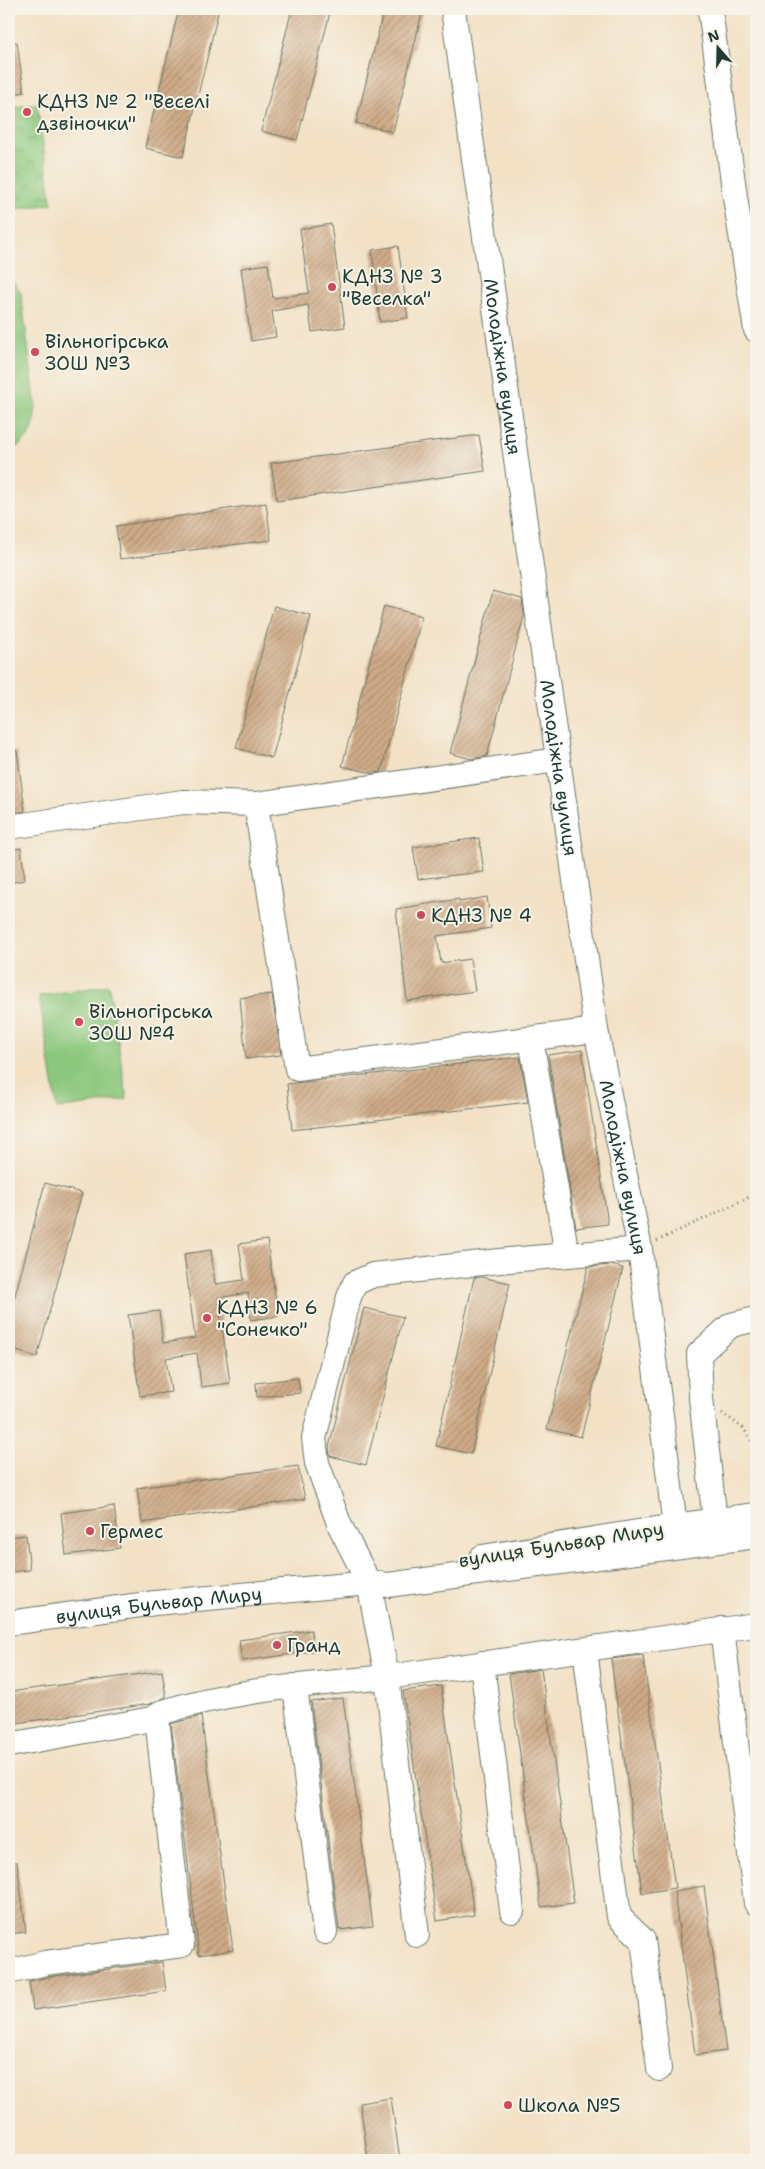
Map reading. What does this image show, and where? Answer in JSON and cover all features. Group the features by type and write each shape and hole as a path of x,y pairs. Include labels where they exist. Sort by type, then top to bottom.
{"street":[{"name":"Молодіжна вулиця","path":"453,9 596,1030 640,1248 675,1526"},
{"path":"710,9 735,198 756,330"},
{"path":"9,827 184,802 256,804 557,760"},
{"path":"256,804 297,1069 596,1030"},
{"path":"531,1039 567,1255"},
{"path":"417,1934 387,1677 369,1582 340,1526 317,1463 314,1438 349,1296 356,1283 373,1275 640,1248"},
{"path":"715,1521 700,1398 699,1354 731,1324 756,1319"},
{"name":"вулиця Бульвар Миру","path":"369,1582 387,1572 756,1515"},
{"name":"вулиця Бульвар Миру","path":"9,1623 155,1603 369,1582 388,1586 756,1536"},
{"path":"9,1972 45,1963 182,1945 157,1718 160,1712 247,1692 387,1677 722,1629 756,1626"},
{"path":"722,1629 756,1903"},
{"path":"585,1650 619,1917 643,1940 659,2069"},
{"path":"482,1663 512,1911"},
{"path":"295,1686 325,1932"},
{"path":"9,1745 157,1718"}],"path":[{"path":"640,1248 756,1194"},
{"path":"700,1398 743,1428 756,1447"}],"green space":[{"path":"37,104 52,204 9,210 9,108"},
{"path":"9,275 21,293 36,407 33,428 28,437 9,452"},
{"path":"109,985 127,1099 57,1109 39,996"}],"building":[{"path":"179,9 219,9 183,157 145,148"},
{"path":"292,9 331,9 297,140 261,131"},
{"path":"384,9 423,9 393,132 356,123"},
{"path":"17,42 24,92 9,95 9,43"},
{"path":"331,224 345,327 312,332 308,305 272,311 276,337 251,341 241,268 268,264 273,298 309,293 300,229"},
{"path":"398,246 408,318 380,322 372,250"},
{"path":"479,435 485,471 277,501 271,463"},
{"path":"266,503 271,540 120,559 116,526"},
{"path":"493,591 522,599 524,616 487,756 471,759 450,753"},
{"path":"274,606 311,616 272,758 236,748"},
{"path":"384,606 422,616 381,772 372,773 342,766"},
{"path":"17,751 25,811 9,813 9,752"},
{"path":"479,838 484,872 418,879 413,847"},
{"path":"21,848 25,880 9,883 9,850"},
{"path":"487,897 491,928 437,936 441,963 470,959 475,991 407,1001 396,909 459,899 459,902"},
{"path":"272,994 281,1055 246,1059 240,998"},
{"path":"582,1050 608,1224 576,1228 548,1055"},
{"path":"520,1057 528,1102 292,1130 287,1084"},
{"path":"45,1183 82,1193 37,1357 9,1349 9,1318"},
{"path":"267,1240 278,1316 251,1320 248,1293 218,1298 230,1383 201,1387 197,1353 166,1358 171,1392 140,1396 128,1315 159,1311 163,1343 195,1338 184,1254 211,1250 215,1284 244,1280 239,1244"},
{"path":"611,1265 623,1268 581,1437 547,1429 588,1267"},
{"path":"481,1277 510,1283 471,1454 436,1446 474,1278"},
{"path":"364,1308 403,1317 366,1465 330,1456 329,1447"},
{"path":"298,1378 300,1393 257,1397 256,1383"},
{"path":"298,1466 305,1499 142,1523 137,1488"},
{"name":"Гермес","path":"114,1506 120,1548 66,1555 61,1513"},
{"path":"26,1535 30,1570 9,1572 9,1537"},
{"name":"Гранд","path":"311,1630 314,1651 242,1661 239,1640"},
{"path":"643,1655 675,1888 642,1893 611,1659"},
{"path":"541,1669 574,1903 541,1907 509,1674"},
{"path":"162,1671 166,1697 150,1704 9,1724 9,1692"},
{"path":"441,1686 474,1915 437,1921 403,1691"},
{"path":"343,1698 373,1926 339,1930 311,1702"},
{"path":"201,1716 233,1950 199,1955 171,1724"},
{"path":"9,1862 17,1862 26,1932 9,1934"},
{"path":"704,1886 726,2051 695,2055 674,1891"},
{"path":"162,1962 166,1991 33,2010 29,1981"},
{"path":"391,2098 400,2160 368,2160 360,2103"}],"place":[{"name":"КДНЗ № 2 \"Веселі дзвіночки\"","path":"27,112"},
{"name":"КДНЗ № 3 \"Веселка\"","path":"332,287"},
{"name":"Вільногірська ЗОШ №3","path":"35,352"},
{"name":"КДНЗ № 4","path":"421,915"},
{"name":"Вільногірська ЗОШ №4","path":"79,1022"},
{"name":"КДНЗ № 6 \"Сонечко\"","path":"207,1318"},
{"name":"Гермес","path":"90,1531"},
{"name":"Гранд","path":"277,1645"},
{"name":"Школа №5","path":"508,2105"}]}
